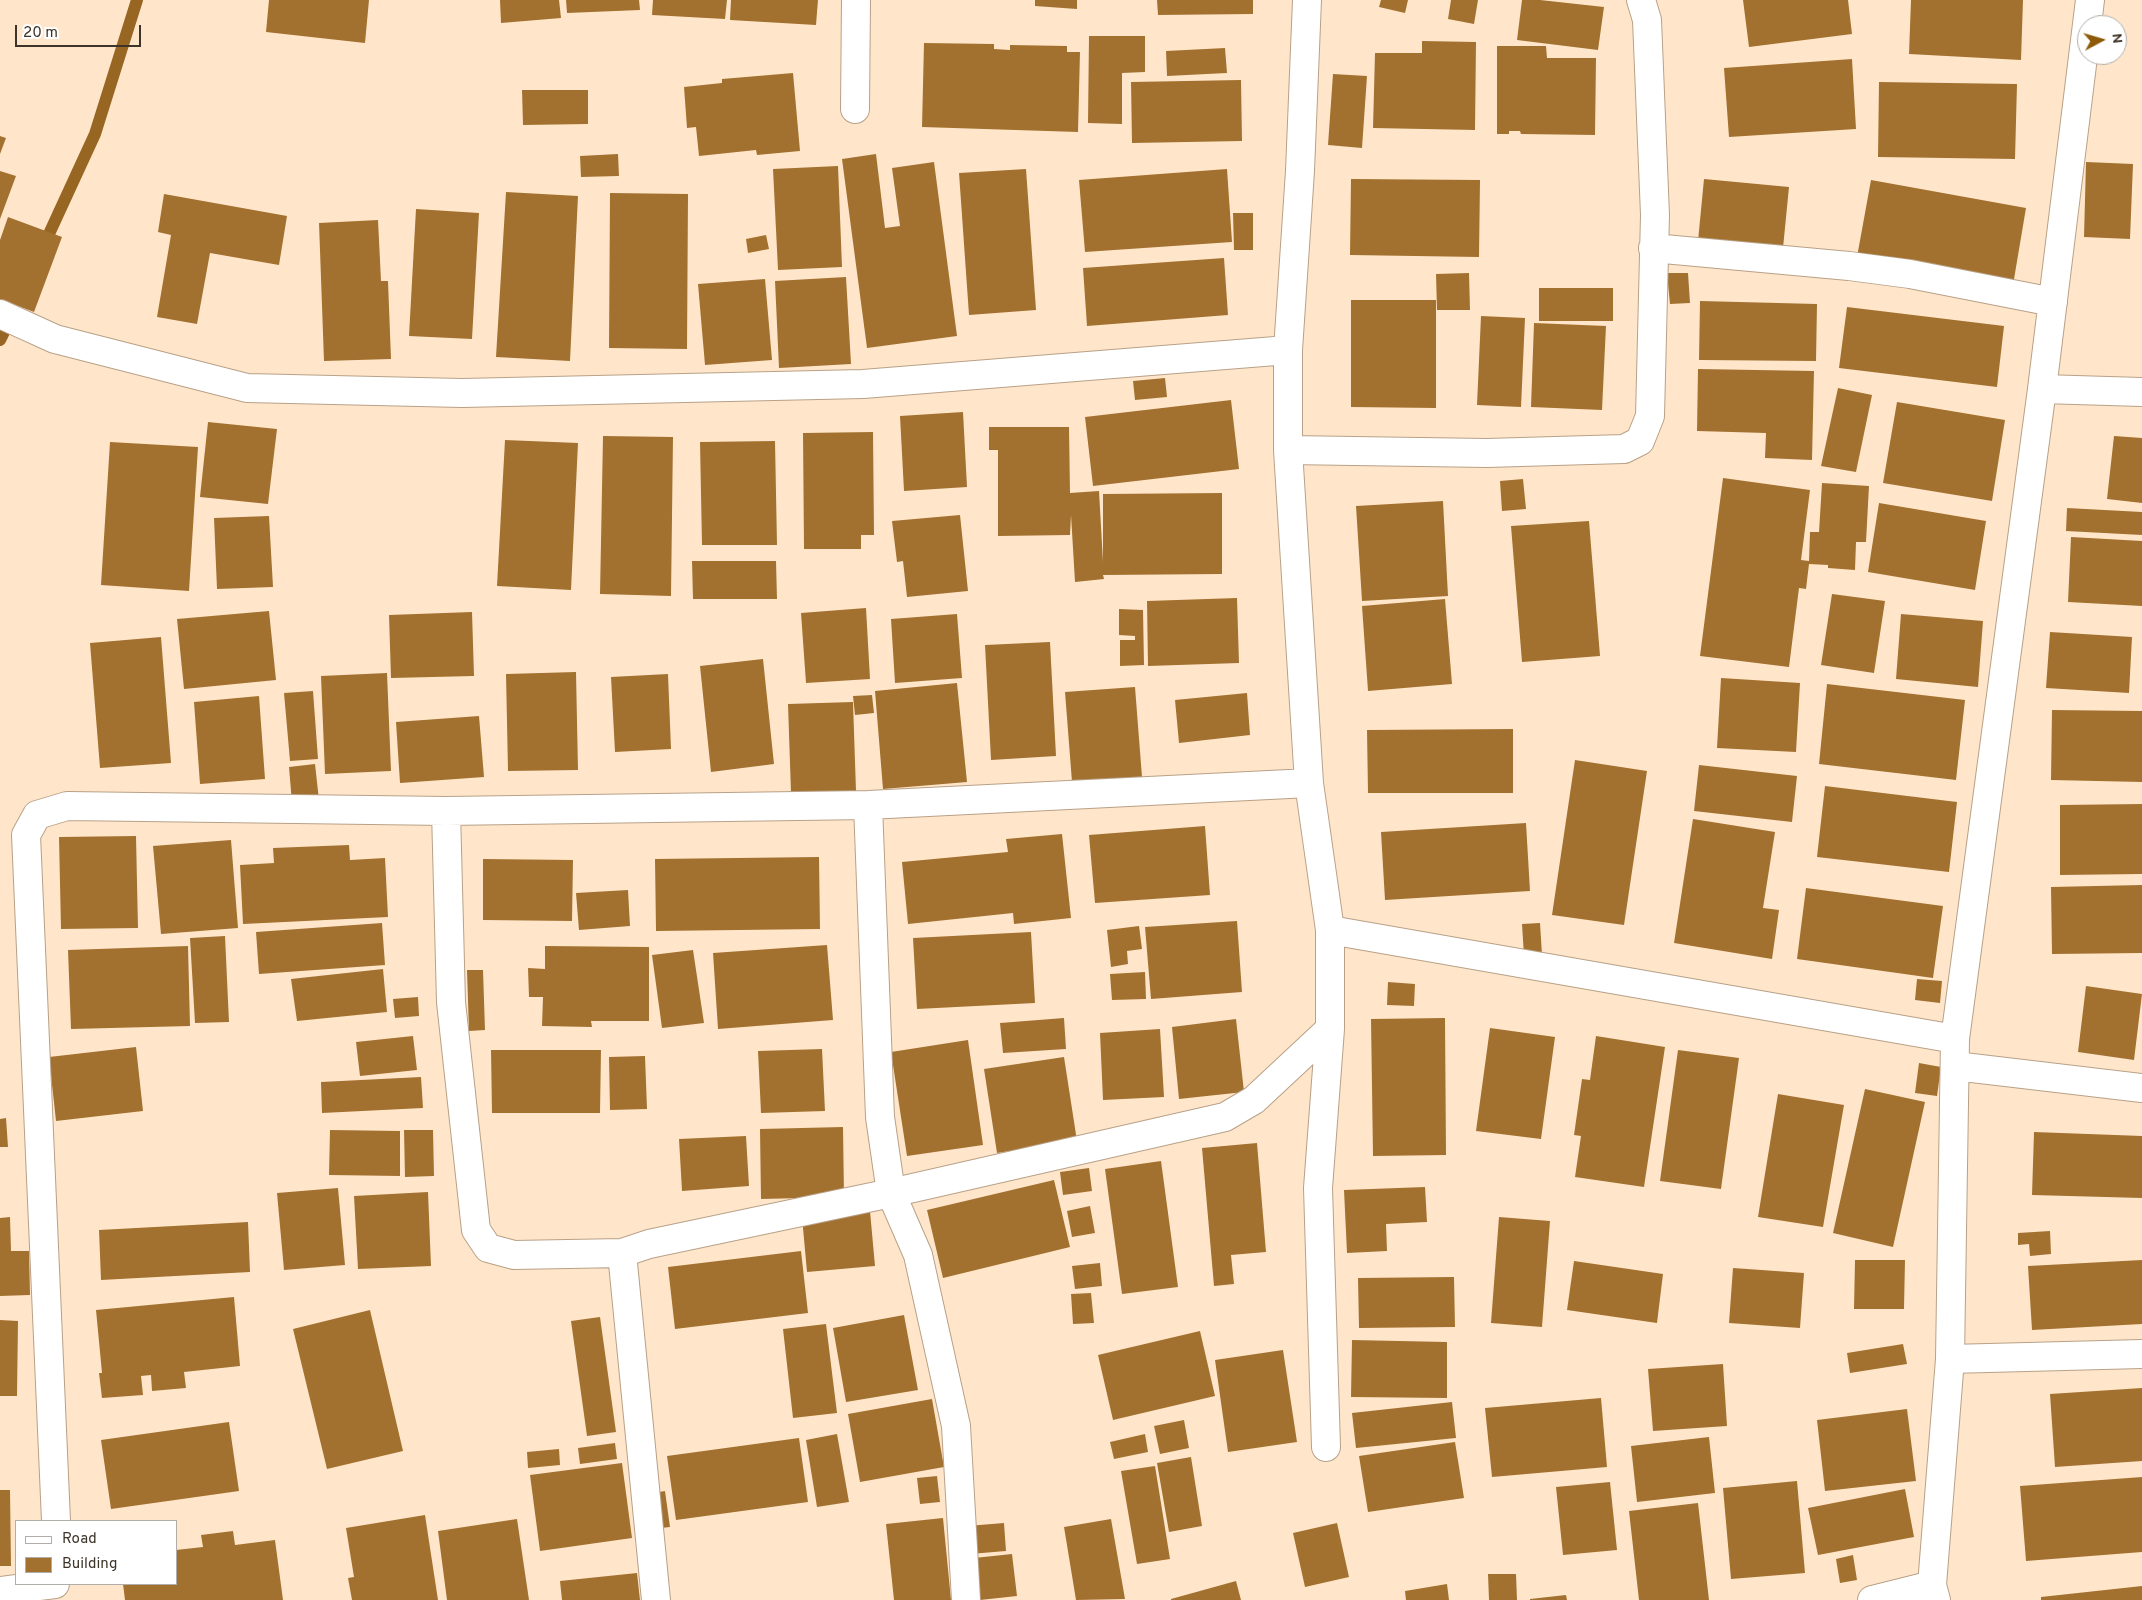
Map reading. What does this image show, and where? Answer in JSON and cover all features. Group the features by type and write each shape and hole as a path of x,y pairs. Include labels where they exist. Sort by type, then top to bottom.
{"street":[{"path":"855,109 856,0"},
{"path":"1307,0 1300,171 1288,350 1288,450 1309,783 1330,930 1330,1029 1318,1188 1326,1447"},
{"path":"1288,450 1488,453 1624,449 1640,441 1650,416 1655,215 1647,20 1641,0"},
{"path":"1872,1600 1934,1592 1950,1359 1955,1053 2042,389 2090,0"},
{"path":"1653,248 1850,266 1910,274 2053,302"},
{"path":"0,314 55,339 247,388 462,393 863,384 1288,350"},
{"path":"2042,389 2142,392"},
{"path":"56,1520 26,835 37,815 67,806 446,811 868,805 1309,783"},
{"path":"868,805 880,1117 891,1193 918,1255 956,1426 966,1600"},
{"path":"446,811 451,1002 476,1230 488,1248 514,1255 622,1253 649,1244 891,1193 1225,1117 1254,1100 1330,1029"},
{"path":"1330,930 2142,1088"},
{"path":"622,1253 656,1600"},
{"path":"1950,1359 2142,1354"},
{"path":"0,1591 49,1585"},
{"path":"57,1585 60,1600"}],"building":[{"path":"269,0 369,0 365,43 266,32"},
{"path":"500,0 559,0 561,18 501,23"},
{"path":"566,0 639,0 640,10 567,13"},
{"path":"653,0 727,0 725,19 652,15"},
{"path":"731,0 818,0 816,25 730,20"},
{"path":"1035,0 1077,0 1077,9 1035,6"},
{"path":"1157,0 1253,0 1253,14 1158,15"},
{"path":"1381,0 1408,0 1405,13 1379,7"},
{"path":"1451,0 1478,0 1474,24 1448,19"},
{"path":"1522,0 1540,0 1604,7 1598,50 1517,40"},
{"path":"1743,0 1848,0 1852,34 1749,47"},
{"path":"1911,0 2023,0 2021,60 1909,54"},
{"path":"1089,36 1145,36 1145,72 1122,73 1122,124 1088,123"},
{"path":"1422,41 1476,42 1475,130 1373,128 1375,53 1422,53"},
{"path":"924,43 994,44 994,49 1010,50 1010,45 1067,46 1067,52 1080,52 1078,132 922,127"},
{"path":"1497,46 1546,46 1547,58 1596,58 1595,135 1521,134 1520,131 1509,131 1509,134 1497,134"},
{"path":"1225,48 1227,73 1167,76 1166,51"},
{"path":"1852,59 1856,129 1729,137 1724,68"},
{"path":"793,73 800,151 757,155 756,150 699,156 696,127 687,128 684,87 722,83 722,79"},
{"path":"1333,74 1367,76 1362,148 1328,145"},
{"path":"1241,80 1242,141 1132,143 1131,82"},
{"path":"1879,82 2017,84 2015,159 1878,157"},
{"path":"522,90 588,90 588,124 523,125"},
{"path":"0,136 6,138 0,154"},
{"path":"618,154 619,176 581,177 580,156"},
{"path":"876,154 885,228 900,226 892,168 934,162 957,336 867,348 842,159"},
{"path":"2086,162 2133,164 2130,239 2084,237"},
{"path":"838,166 842,267 778,270 773,169"},
{"path":"1026,169 1036,310 969,315 959,173"},
{"path":"1227,169 1232,242 1085,252 1079,180"},
{"path":"0,171 16,176 0,219"},
{"path":"1351,179 1480,180 1479,257 1350,255"},
{"path":"1704,179 1789,187 1783,248 1698,241"},
{"path":"1871,180 2026,208 2013,285 1857,257"},
{"path":"506,192 578,196 570,361 496,357"},
{"path":"610,193 688,194 687,349 609,348"},
{"path":"164,194 287,216 279,265 210,253 197,324 157,317 171,235 158,232"},
{"path":"416,209 479,213 472,339 409,336"},
{"path":"1233,213 1253,213 1253,250 1234,250"},
{"path":"8,217 62,237 34,312 0,299 0,240"},
{"path":"378,220 381,281 388,281 391,359 324,361 319,223"},
{"path":"766,235 769,249 748,253 746,239"},
{"path":"1224,258 1228,315 1087,326 1083,268"},
{"path":"1469,273 1470,310 1437,310 1436,274"},
{"path":"1667,273 1688,273 1690,303 1670,304"},
{"path":"846,277 851,364 779,368 775,281"},
{"path":"765,279 772,360 705,365 698,284"},
{"path":"1539,288 1613,288 1613,321 1539,321"},
{"path":"1351,300 1436,300 1436,408 1351,407"},
{"path":"1700,301 1817,304 1816,361 1699,360"},
{"path":"1847,307 2004,326 1997,387 1839,368"},
{"path":"1481,316 1525,318 1521,407 1477,405"},
{"path":"1534,323 1606,326 1602,410 1531,407"},
{"path":"1698,369 1814,371 1812,460 1765,458 1766,433 1697,431"},
{"path":"1165,378 1167,397 1135,400 1133,381"},
{"path":"1838,388 1872,395 1856,472 1821,466"},
{"path":"1231,400 1239,469 1093,486 1085,417"},
{"path":"1897,402 2005,420 1992,501 1883,483"},
{"path":"963,412 967,487 904,491 900,416"},
{"path":"208,422 277,429 268,504 200,497"},
{"path":"989,427 1069,427 1070,493 1099,491 1103,562 1103,494 1222,493 1222,574 1103,575 1104,579 1075,582 1071,515 1070,535 998,536 998,450 989,450"},
{"path":"873,432 874,535 861,535 861,549 804,549 803,433"},
{"path":"603,436 673,437 671,596 600,594"},
{"path":"2114,436 2142,438 2142,503 2107,499"},
{"path":"505,440 578,443 571,590 497,586"},
{"path":"775,441 777,545 702,545 700,442"},
{"path":"110,442 198,447 189,591 101,585"},
{"path":"1723,478 1810,490 1801,560 1809,561 1810,532 1819,532 1822,483 1869,486 1866,542 1856,542 1855,570 1828,568 1828,565 1809,564 1806,589 1799,588 1789,667 1700,656"},
{"path":"1523,479 1526,509 1502,511 1500,481"},
{"path":"1443,501 1448,596 1362,601 1356,506"},
{"path":"1879,503 1986,521 1975,590 1868,572"},
{"path":"2067,508 2142,512 2142,535 2066,531"},
{"path":"960,515 968,591 907,597 903,561 897,562 892,521"},
{"path":"269,516 273,587 217,589 214,518"},
{"path":"1589,521 1600,656 1522,662 1511,526"},
{"path":"2071,537 2142,541 2142,606 2068,602"},
{"path":"692,561 776,561 777,599 693,599"},
{"path":"1832,594 1885,601 1874,673 1821,665"},
{"path":"1237,598 1239,663 1148,666 1147,601"},
{"path":"1445,599 1452,684 1368,691 1362,606"},
{"path":"866,608 870,679 806,683 801,613"},
{"path":"1119,609 1143,610 1144,665 1120,666 1120,640 1135,640 1135,636 1119,635"},
{"path":"269,611 276,680 184,689 177,619"},
{"path":"472,612 474,676 391,678 389,615"},
{"path":"957,614 962,678 895,683 891,619"},
{"path":"1901,614 1983,621 1978,687 1896,679"},
{"path":"2050,632 2132,637 2129,693 2046,688"},
{"path":"161,637 171,763 100,768 90,643"},
{"path":"1050,642 1056,756 991,760 985,645"},
{"path":"763,659 774,764 711,772 700,666"},
{"path":"576,672 578,770 508,771 506,674"},
{"path":"387,673 391,771 325,774 321,676"},
{"path":"668,674 671,749 615,752 611,677"},
{"path":"1721,678 1800,683 1796,752 1717,748"},
{"path":"957,683 967,782 883,789 875,691"},
{"path":"1827,684 1965,700 1956,780 1819,764"},
{"path":"1135,687 1142,777 1072,782 1065,692"},
{"path":"313,691 318,759 290,761 284,693"},
{"path":"1247,693 1250,735 1179,743 1175,700"},
{"path":"872,695 874,713 855,715 853,696"},
{"path":"259,696 265,779 200,784 194,702"},
{"path":"853,702 856,791 791,793 788,704"},
{"path":"2052,710 2142,711 2142,782 2051,780"},
{"path":"479,716 484,777 400,783 396,722"},
{"path":"1513,729 1513,793 1368,793 1367,730"},
{"path":"1575,760 1647,771 1624,925 1552,915"},
{"path":"315,764 319,800 292,803 289,767"},
{"path":"1699,765 1797,776 1792,822 1694,811"},
{"path":"1825,786 1957,802 1949,872 1817,857"},
{"path":"2142,804 2142,874 2060,875 2060,805"},
{"path":"1693,819 1775,832 1763,908 1779,910 1772,959 1674,943"},
{"path":"1526,823 1530,891 1385,900 1381,832"},
{"path":"1205,826 1210,895 1095,903 1089,835"},
{"path":"1062,834 1071,918 1014,924 1013,913 908,924 902,862 1008,852 1006,839"},
{"path":"136,836 138,928 61,929 59,837"},
{"path":"231,840 238,928 161,934 153,846"},
{"path":"349,845 350,860 385,858 388,917 243,924 240,865 274,863 273,848"},
{"path":"819,857 820,929 656,931 655,859"},
{"path":"483,859 573,860 572,921 483,920"},
{"path":"2142,885 2142,953 2052,954 2051,887"},
{"path":"1806,888 1943,906 1933,978 1797,959"},
{"path":"628,890 630,926 579,930 576,893"},
{"path":"1237,921 1242,992 1151,999 1145,927"},
{"path":"382,923 385,965 259,974 256,932"},
{"path":"1540,923 1542,955 1524,956 1522,924"},
{"path":"1139,926 1142,949 1127,951 1128,964 1111,967 1107,930"},
{"path":"1031,932 1035,1003 917,1009 913,938"},
{"path":"225,936 229,1022 195,1023 190,938"},
{"path":"827,945 833,1020 718,1029 713,953"},
{"path":"188,946 190,1026 71,1029 68,950"},
{"path":"545,946 649,947 649,1021 591,1021 592,1027 542,1026 543,997 529,997 528,968 545,969"},
{"path":"693,950 704,1023 662,1028 652,955"},
{"path":"383,969 387,1012 297,1021 291,979"},
{"path":"467,970 483,970 485,1030 469,1031"},
{"path":"1145,972 1146,999 1112,1000 1110,974"},
{"path":"1917,979 1942,981 1940,1003 1915,1000"},
{"path":"1388,982 1415,984 1414,1006 1387,1005"},
{"path":"2086,986 2142,994 2134,1060 2078,1052"},
{"path":"418,997 419,1016 395,1018 393,999"},
{"path":"1064,1018 1066,1049 1003,1053 1000,1023"},
{"path":"1445,1018 1446,1155 1373,1156 1371,1019"},
{"path":"1236,1019 1244,1092 1179,1099 1172,1027"},
{"path":"1490,1028 1555,1037 1541,1139 1476,1131"},
{"path":"1160,1029 1164,1097 1103,1100 1100,1033"},
{"path":"413,1036 417,1070 360,1076 356,1042"},
{"path":"1596,1036 1665,1047 1644,1187 1575,1177 1581,1136 1574,1135 1582,1079 1590,1080"},
{"path":"968,1040 983,1145 907,1156 891,1052"},
{"path":"136,1047 143,1111 56,1121 49,1057"},
{"path":"822,1049 825,1111 761,1113 758,1051"},
{"path":"491,1050 601,1050 600,1113 492,1113"},
{"path":"1678,1050 1739,1058 1721,1189 1660,1181"},
{"path":"645,1056 647,1109 610,1110 609,1057"},
{"path":"1064,1057 1077,1141 997,1153 984,1069"},
{"path":"1919,1063 1941,1067 1937,1096 1915,1093"},
{"path":"421,1077 423,1108 322,1113 321,1082"},
{"path":"1865,1089 1925,1102 1893,1247 1833,1233"},
{"path":"1778,1094 1844,1105 1823,1227 1758,1217"},
{"path":"6,1118 8,1147 0,1147 0,1119"},
{"path":"843,1127 844,1197 761,1199 760,1129"},
{"path":"330,1130 400,1131 400,1176 329,1175"},
{"path":"404,1130 433,1130 434,1176 405,1177"},
{"path":"2034,1132 2142,1136 2142,1198 2032,1195"},
{"path":"746,1136 749,1186 682,1191 679,1139"},
{"path":"1257,1143 1266,1252 1231,1255 1234,1284 1214,1286 1202,1148"},
{"path":"1161,1161 1178,1287 1122,1294 1105,1169"},
{"path":"1089,1168 1092,1191 1063,1195 1060,1172"},
{"path":"1054,1180 1070,1247 943,1278 927,1210"},
{"path":"1425,1187 1427,1222 1386,1224 1387,1251 1347,1253 1344,1190"},
{"path":"338,1188 345,1265 284,1270 277,1193"},
{"path":"428,1192 431,1266 358,1269 354,1196"},
{"path":"1090,1206 1095,1233 1072,1237 1067,1211"},
{"path":"870,1211 875,1266 807,1272 802,1217"},
{"path":"10,1217 11,1251 29,1251 30,1295 0,1296 0,1218"},
{"path":"1499,1217 1550,1221 1542,1327 1491,1323"},
{"path":"248,1222 250,1272 101,1280 99,1230"},
{"path":"2050,1231 2051,1254 2030,1256 2029,1244 2018,1245 2018,1233"},
{"path":"801,1251 808,1313 675,1329 668,1267"},
{"path":"1855,1260 1905,1260 1904,1309 1854,1309"},
{"path":"2142,1260 2142,1324 2032,1330 2028,1266"},
{"path":"1574,1261 1663,1274 1657,1323 1567,1310"},
{"path":"1100,1263 1102,1286 1075,1289 1072,1266"},
{"path":"1733,1268 1804,1273 1800,1328 1729,1323"},
{"path":"1454,1277 1455,1327 1359,1328 1358,1278"},
{"path":"1091,1293 1094,1323 1073,1324 1071,1294"},
{"path":"234,1297 240,1366 184,1372 186,1388 152,1391 151,1375 141,1376 143,1395 102,1398 99,1373 102,1373 96,1310"},
{"path":"370,1310 403,1451 327,1469 293,1329"},
{"path":"904,1315 918,1390 846,1402 833,1328"},
{"path":"600,1317 616,1432 587,1436 571,1321"},
{"path":"0,1320 18,1321 17,1396 0,1396"},
{"path":"826,1324 837,1413 793,1418 783,1329"},
{"path":"1200,1331 1215,1396 1113,1420 1098,1355"},
{"path":"1352,1340 1447,1342 1447,1398 1351,1397"},
{"path":"1903,1344 1907,1364 1850,1373 1847,1353"},
{"path":"1283,1350 1297,1442 1228,1452 1215,1360"},
{"path":"1723,1364 1727,1426 1653,1431 1648,1369"},
{"path":"2142,1388 2142,1461 2055,1467 2050,1394"},
{"path":"1601,1398 1607,1467 1492,1477 1485,1408"},
{"path":"932,1399 944,1467 860,1482 848,1414"},
{"path":"1452,1402 1456,1438 1356,1448 1352,1413"},
{"path":"1907,1409 1916,1481 1825,1491 1817,1420"},
{"path":"1184,1420 1189,1448 1160,1454 1154,1426"},
{"path":"229,1422 239,1491 111,1509 101,1440"},
{"path":"837,1434 849,1502 817,1507 806,1440"},
{"path":"1145,1434 1148,1452 1114,1459 1110,1442"},
{"path":"1709,1437 1715,1493 1637,1502 1631,1446"},
{"path":"799,1438 808,1502 676,1520 667,1456"},
{"path":"1455,1442 1464,1498 1368,1512 1359,1456"},
{"path":"615,1443 617,1459 580,1464 578,1448"},
{"path":"559,1449 560,1465 528,1468 527,1452"},
{"path":"1191,1457 1202,1526 1169,1532 1157,1463"},
{"path":"622,1463 632,1538 540,1551 530,1475"},
{"path":"1155,1466 1170,1559 1137,1564 1121,1471"},
{"path":"937,1476 940,1502 920,1504 917,1478"},
{"path":"2142,1477 2142,1552 2026,1561 2020,1486"},
{"path":"1797,1481 1805,1573 1731,1579 1723,1488"},
{"path":"1610,1482 1617,1550 1563,1555 1556,1487"},
{"path":"1905,1489 1914,1537 1818,1555 1808,1508"},
{"path":"0,1490 10,1490 11,1566 0,1566"},
{"path":"665,1491 670,1527 652,1529 647,1494"},
{"path":"1698,1503 1709,1600 1639,1600 1629,1511"},
{"path":"425,1515 438,1600 352,1600 348,1578 354,1577 346,1528"},
{"path":"943,1518 951,1600 894,1600 886,1524"},
{"path":"517,1519 529,1600 447,1600 438,1531"},
{"path":"1111,1519 1125,1599 1076,1600 1064,1527"},
{"path":"1004,1523 1006,1551 970,1554 967,1526"},
{"path":"1337,1523 1349,1577 1305,1587 1293,1533"},
{"path":"233,1531 235,1545 275,1540 283,1600 125,1600 123,1585 178,1585 178,1550 203,1547 201,1535"},
{"path":"1012,1554 1017,1596 980,1600 974,1558"},
{"path":"1853,1555 1857,1580 1840,1583 1836,1559"},
{"path":"637,1573 640,1600 562,1600 560,1581"},
{"path":"1488,1574 1516,1574 1517,1600 1489,1600"},
{"path":"1236,1581 1241,1600 1171,1600 1171,1599"},
{"path":"1447,1584 1449,1600 1406,1600 1405,1591"},
{"path":"2142,1586 2142,1600 2041,1600 2041,1597"},
{"path":"1566,1595 1567,1600 1530,1600 1530,1599"}],"waterway":[{"path":"43,247 95,134 137,0"},
{"path":"0,340 12,316"}]}
